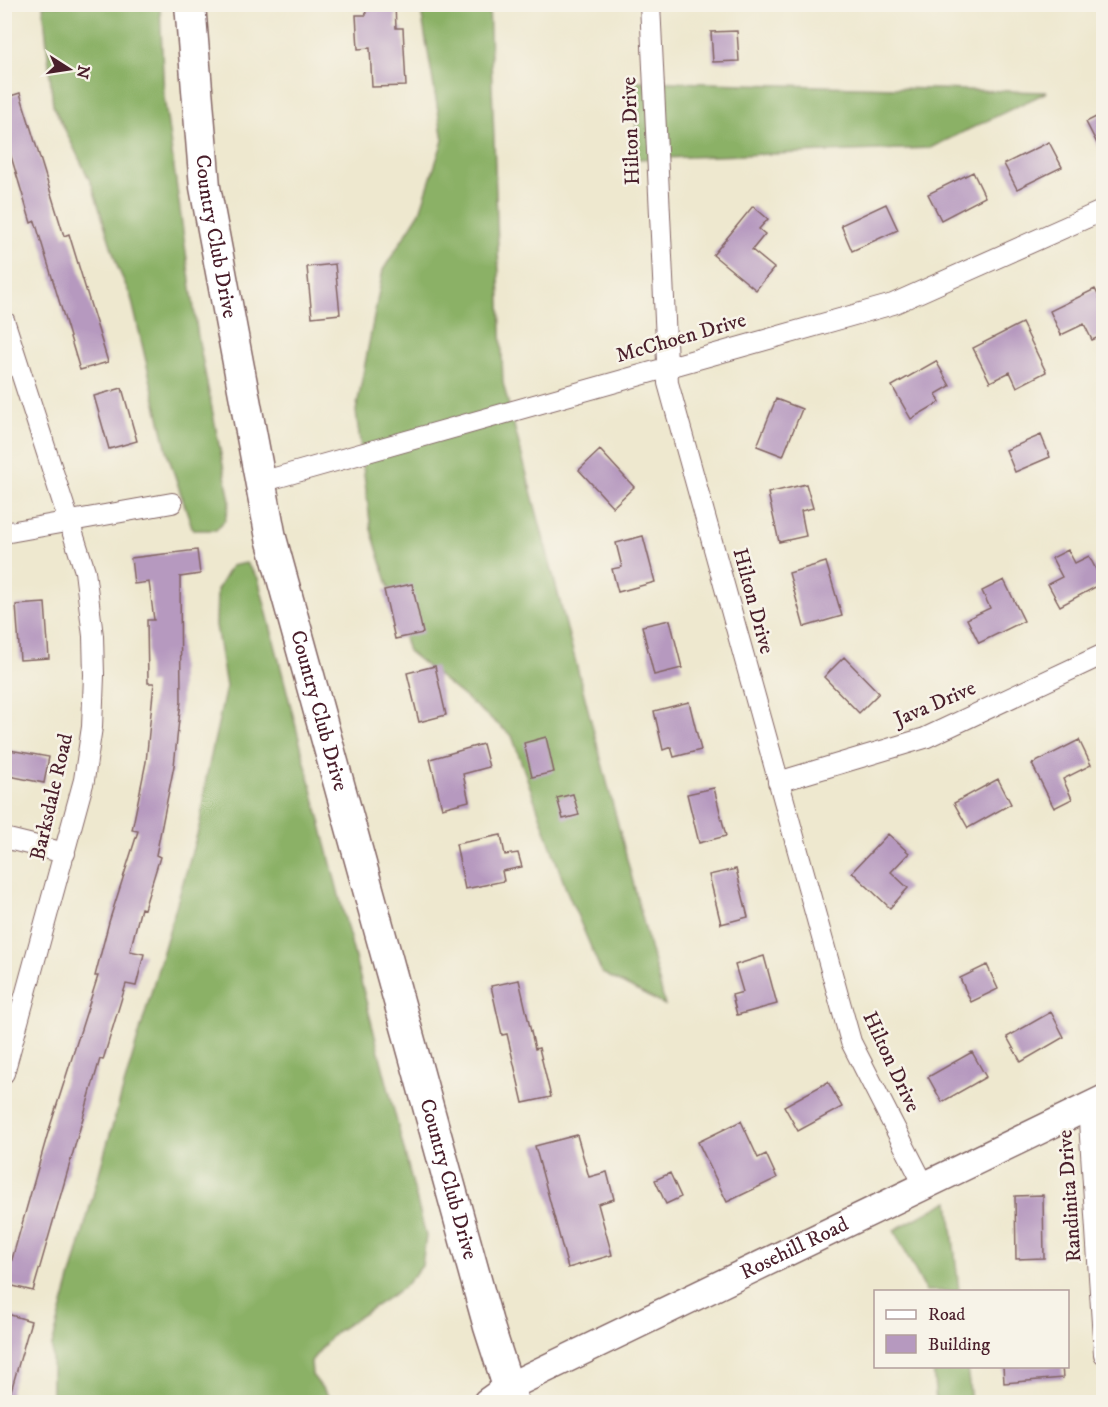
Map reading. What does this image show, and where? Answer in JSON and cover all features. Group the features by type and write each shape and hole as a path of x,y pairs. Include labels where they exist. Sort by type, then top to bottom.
{"main road":[{"name":"Country Club Drive","path":"190,4 205,187 261,482 283,582 503,1397"},
{"name":"Rosehill Road","path":"503,1397 924,1185 1096,1103"}],"street":[{"name":"Hilton Drive","path":"650,4 668,383 851,1042 924,1185"},
{"name":"McChoen Drive","path":"261,482 893,304 1104,210"},
{"name":"Barksdale Road","path":"4,321 70,520 84,571 93,636 94,675 92,727 84,780 4,1073"},
{"path":"4,533 172,502"},
{"name":"Java Drive","path":"778,782 925,738 1104,654"},
{"path":"4,838 65,853"},
{"name":"Randinita Drive","path":"1096,1103 1104,1354"}],"green space":[{"path":"43,5 160,5 164,97 198,337 230,501 225,520 216,530 193,530 168,455 131,297 118,268 92,185 53,105"},
{"path":"420,5 489,5 503,383 665,1005 602,973 566,889 512,736 408,651 371,529 356,411 383,270 420,212 443,140"},
{"path":"635,81 1047,92 930,148 637,159"},
{"path":"246,563 258,578 426,1236 422,1266 403,1288 334,1333 311,1361 312,1375 333,1402 52,1402 52,1345 106,1148 200,824 206,779 226,687 216,625 217,590 231,566"},
{"path":"949,1201 959,1290 925,1290 894,1230"},
{"path":"933,1368 967,1368 971,1402 936,1402"}],"building":[{"path":"365,4 395,4 396,28 403,28 406,86 372,87 370,48 358,49 356,15 366,15"},
{"path":"737,31 739,61 713,62 711,32"},
{"path":"20,93 64,236 69,234 108,362 80,370 35,221 31,223 10,153 7,154 4,145 4,98"},
{"path":"1104,113 1104,157 1086,122"},
{"path":"1049,142 1062,167 1017,189 1004,164"},
{"path":"973,172 985,197 941,220 928,194"},
{"path":"886,204 898,230 852,251 841,225"},
{"path":"753,206 768,219 759,229 765,234 752,250 774,268 756,290 713,255"},
{"path":"335,264 340,314 312,317 307,267"},
{"path":"1095,289 1104,306 1104,335 1092,340 1084,324 1061,335 1050,311"},
{"path":"1022,323 1046,372 1017,387 1010,372 990,382 973,348"},
{"path":"936,361 950,386 936,394 940,402 911,419 892,386"},
{"path":"122,388 137,441 109,449 94,396"},
{"path":"776,399 802,409 783,456 757,446"},
{"path":"1041,435 1050,457 1015,472 1006,450"},
{"path":"600,450 634,487 613,507 579,470"},
{"path":"806,484 813,508 801,511 806,536 779,542 768,493"},
{"path":"643,536 655,582 618,592 612,569 622,567 616,543"},
{"path":"197,550 200,574 180,577 181,701 174,766 156,855 160,857 144,909 141,908 130,951 144,954 136,986 126,984 103,1060 100,1059 33,1291 5,1284 47,1136 98,976 95,976 109,922 138,831 132,830 146,762 154,683 148,683 147,620 154,620 149,582 134,584 131,558"},
{"path":"1068,550 1075,563 1089,556 1103,583 1060,606 1048,584 1062,577 1052,558"},
{"path":"826,562 842,616 804,627 789,573"},
{"path":"1004,580 1024,621 979,643 967,619 990,608 982,591"},
{"path":"412,584 423,633 395,639 384,590"},
{"path":"45,603 49,658 20,660 16,605"},
{"path":"670,620 682,668 654,675 642,626"},
{"path":"844,657 879,693 859,713 824,677"},
{"path":"435,666 446,715 419,722 407,673"},
{"path":"689,702 701,750 674,757 671,747 663,750 654,711"},
{"path":"546,737 554,772 532,777 524,743"},
{"path":"1079,740 1091,765 1063,779 1072,799 1054,808 1032,764"},
{"path":"483,744 489,767 463,774 469,801 442,808 430,759"},
{"path":"4,749 49,757 44,783 4,775"},
{"path":"998,779 1011,804 968,828 954,803"},
{"path":"714,788 726,836 699,843 687,794"},
{"path":"573,794 579,815 563,819 557,798"},
{"path":"888,834 909,853 891,872 908,888 890,908 852,872"},
{"path":"501,835 505,855 518,853 522,867 502,871 504,881 465,889 456,844"},
{"path":"736,869 748,917 721,924 709,875"},
{"path":"764,956 777,1004 737,1015 732,995 743,992 735,965"},
{"path":"987,965 998,989 971,1002 960,978"},
{"path":"519,980 535,1049 539,1048 551,1097 523,1103 507,1034 502,1035 491,986"},
{"path":"1051,1012 1064,1037 1021,1062 1007,1037"},
{"path":"972,1052 986,1077 942,1102 928,1077"},
{"path":"828,1082 842,1107 798,1131 784,1106"},
{"path":"741,1121 758,1158 766,1154 777,1178 727,1202 698,1142"},
{"path":"577,1135 589,1177 607,1172 614,1199 598,1204 612,1255 568,1268 535,1146"},
{"path":"670,1173 681,1197 666,1204 655,1180"},
{"path":"1043,1195 1044,1258 1016,1259 1015,1196"},
{"path":"4,1313 31,1321 9,1398 4,1397"},
{"path":"1003,1368 1062,1368 1063,1378 1004,1383"}]}
